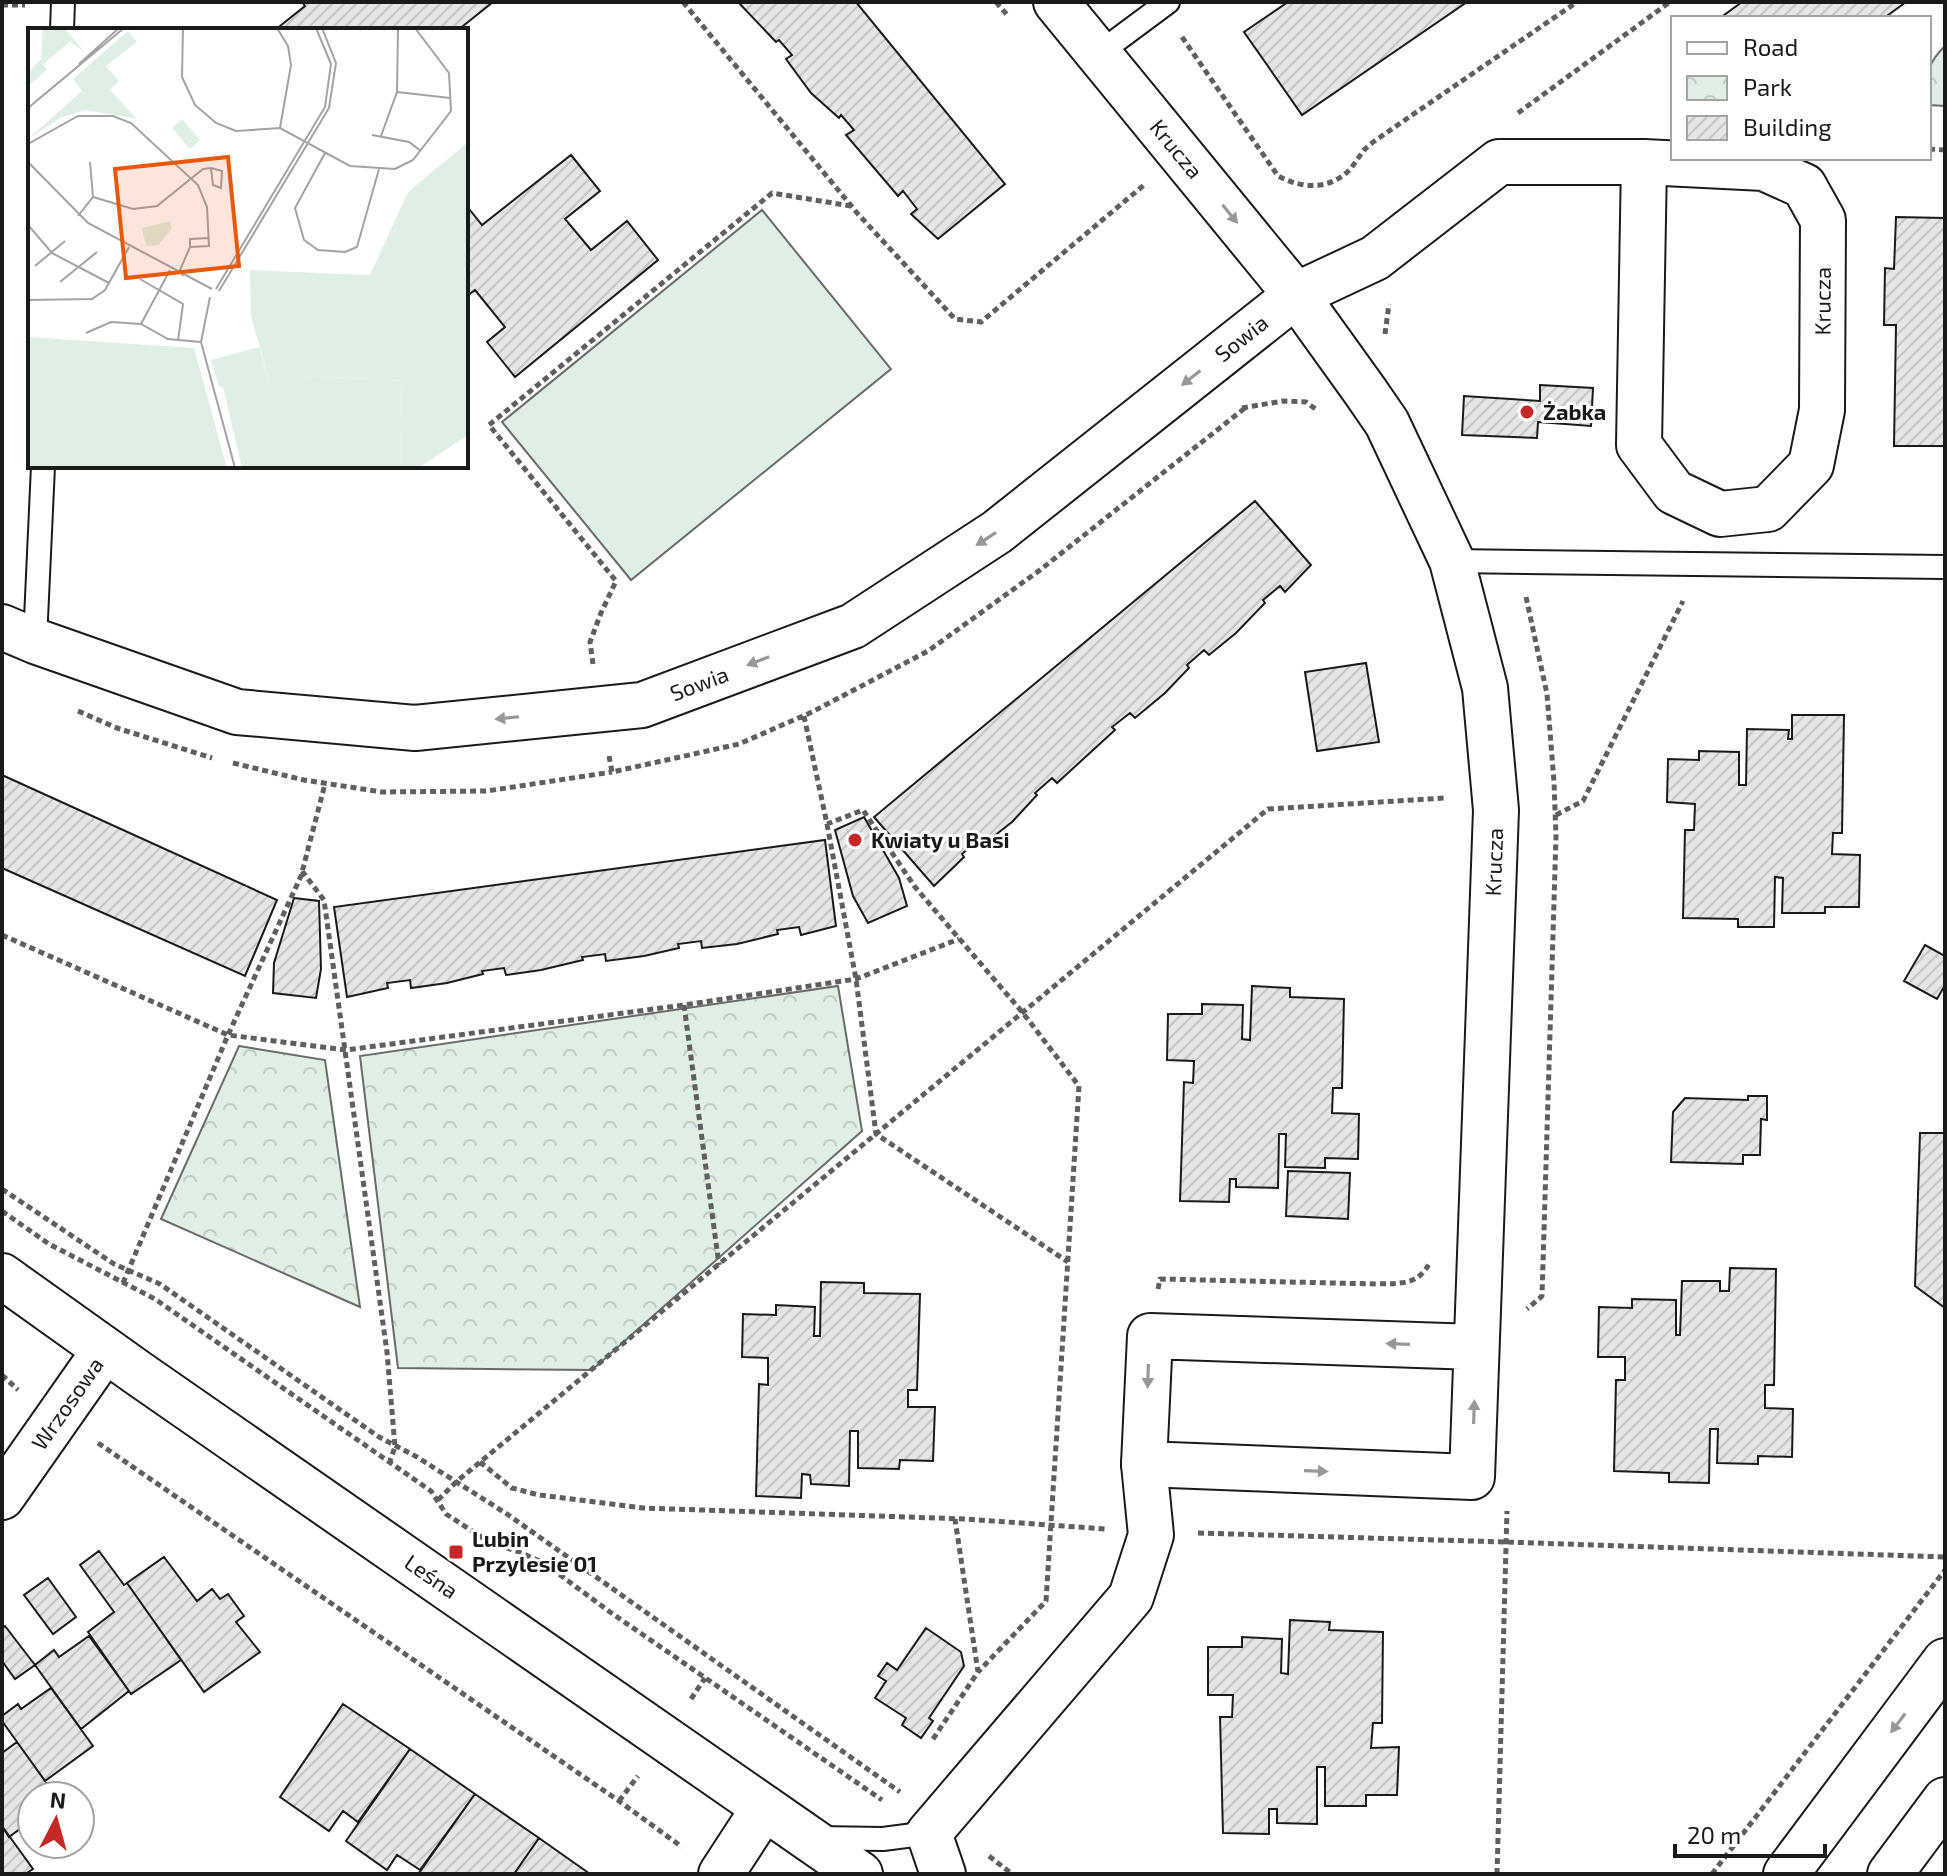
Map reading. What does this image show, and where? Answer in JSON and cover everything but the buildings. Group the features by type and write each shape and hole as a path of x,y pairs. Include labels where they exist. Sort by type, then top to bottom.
{"street":[{"name":"Krucza","path":"1056,2 1296,295 1387,423 1452,561 1485,688 1496,810 1472,1477 1144,1464"},
{"name":"Krucza","path":"1296,295 1375,258 1499,162 1644,162 1764,168 1804,186 1823,220 1822,410 1811,465 1768,509 1720,514 1674,492 1639,445 1644,162"},
{"name":"Sowia","path":"18,634 237,712 415,728 642,705 853,626 997,532 1296,295"},
{"name":"Leśna","path":"2,1276 860,1874"},
{"path":"943,1874 934,1827 1131,1597 1150,1532 1144,1464 1150,1336 1476,1347"},
{"name":"Wrzosowa","path":"2,1497 105,1350"},
{"path":"1786,1874 1945,1661"},
{"path":"1890,1874 1945,1800"},
{"path":"721,1874 764,1808"}],"lane":[{"path":"62,28 63,2"},
{"path":"1098,54 1165,5"},
{"path":"18,634 43,468"},
{"path":"1452,561 1945,567"},
{"path":"808,1838 883,1839 934,1827"}],"path":[{"path":"683,2 851,206 955,319 981,322 1145,185"},
{"path":"1165,5 1278,176 1293,184 1310,186 1327,184 1345,174 1365,149 1386,133 1577,2"},
{"path":"1513,118 1670,2"},
{"path":"851,206 772,193 489,425 616,581 590,642 612,772 739,744 804,716 928,651 1040,570 1245,408"},
{"path":"1555,815 1583,801 1701,564"},
{"path":"804,716 856,979 876,1134 1068,1262"},
{"path":"123,1283 228,1035 302,871 325,784"},
{"path":"1445,785 1446,812"},
{"path":"438,1500 1268,809 1445,798"},
{"path":"827,824 863,810 915,887 1023,1013 1079,1086 1046,1601 978,1672 933,1739"},
{"path":"302,871 324,900 387,1352 395,1447 389,1461"},
{"path":"2,935 228,1035 346,1050 856,979 959,939"},
{"path":"684,1005 719,1265"},
{"path":"2,1189 114,1264 160,1284 185,1300 330,1404 507,1514 842,1750 934,1827"},
{"path":"2,1211 49,1244 155,1299 431,1491 446,1514 489,1542 544,1563 610,1612 934,1827 962,1835 1012,1874"},
{"path":"1150,1336 1160,1279 1407,1283 1422,1276 1430,1263 1431,1249"},
{"path":"55,1419 103,1446 682,1847"},
{"path":"480,1462 512,1488 539,1495 643,1508 955,1519 1150,1532 1945,1557"},
{"path":"955,1519 978,1672"},
{"path":"1712,1874 1945,1570"}],"green space":[{"path":"1945,46 1945,106 1931,105 1931,65"},
{"path":"762,210 891,369 631,580 502,422"},
{"path":"838,986 862,1131 592,1370 398,1368 360,1056"},
{"path":"239,1046 325,1060 360,1307 161,1219"}],"place":[{"name":"Żabka","path":"1527,412"},
{"name":"Kwiaty u Basi","path":"855,840"},
{"name":"Lubin Przylesie 01","path":"456,1552"}]}
